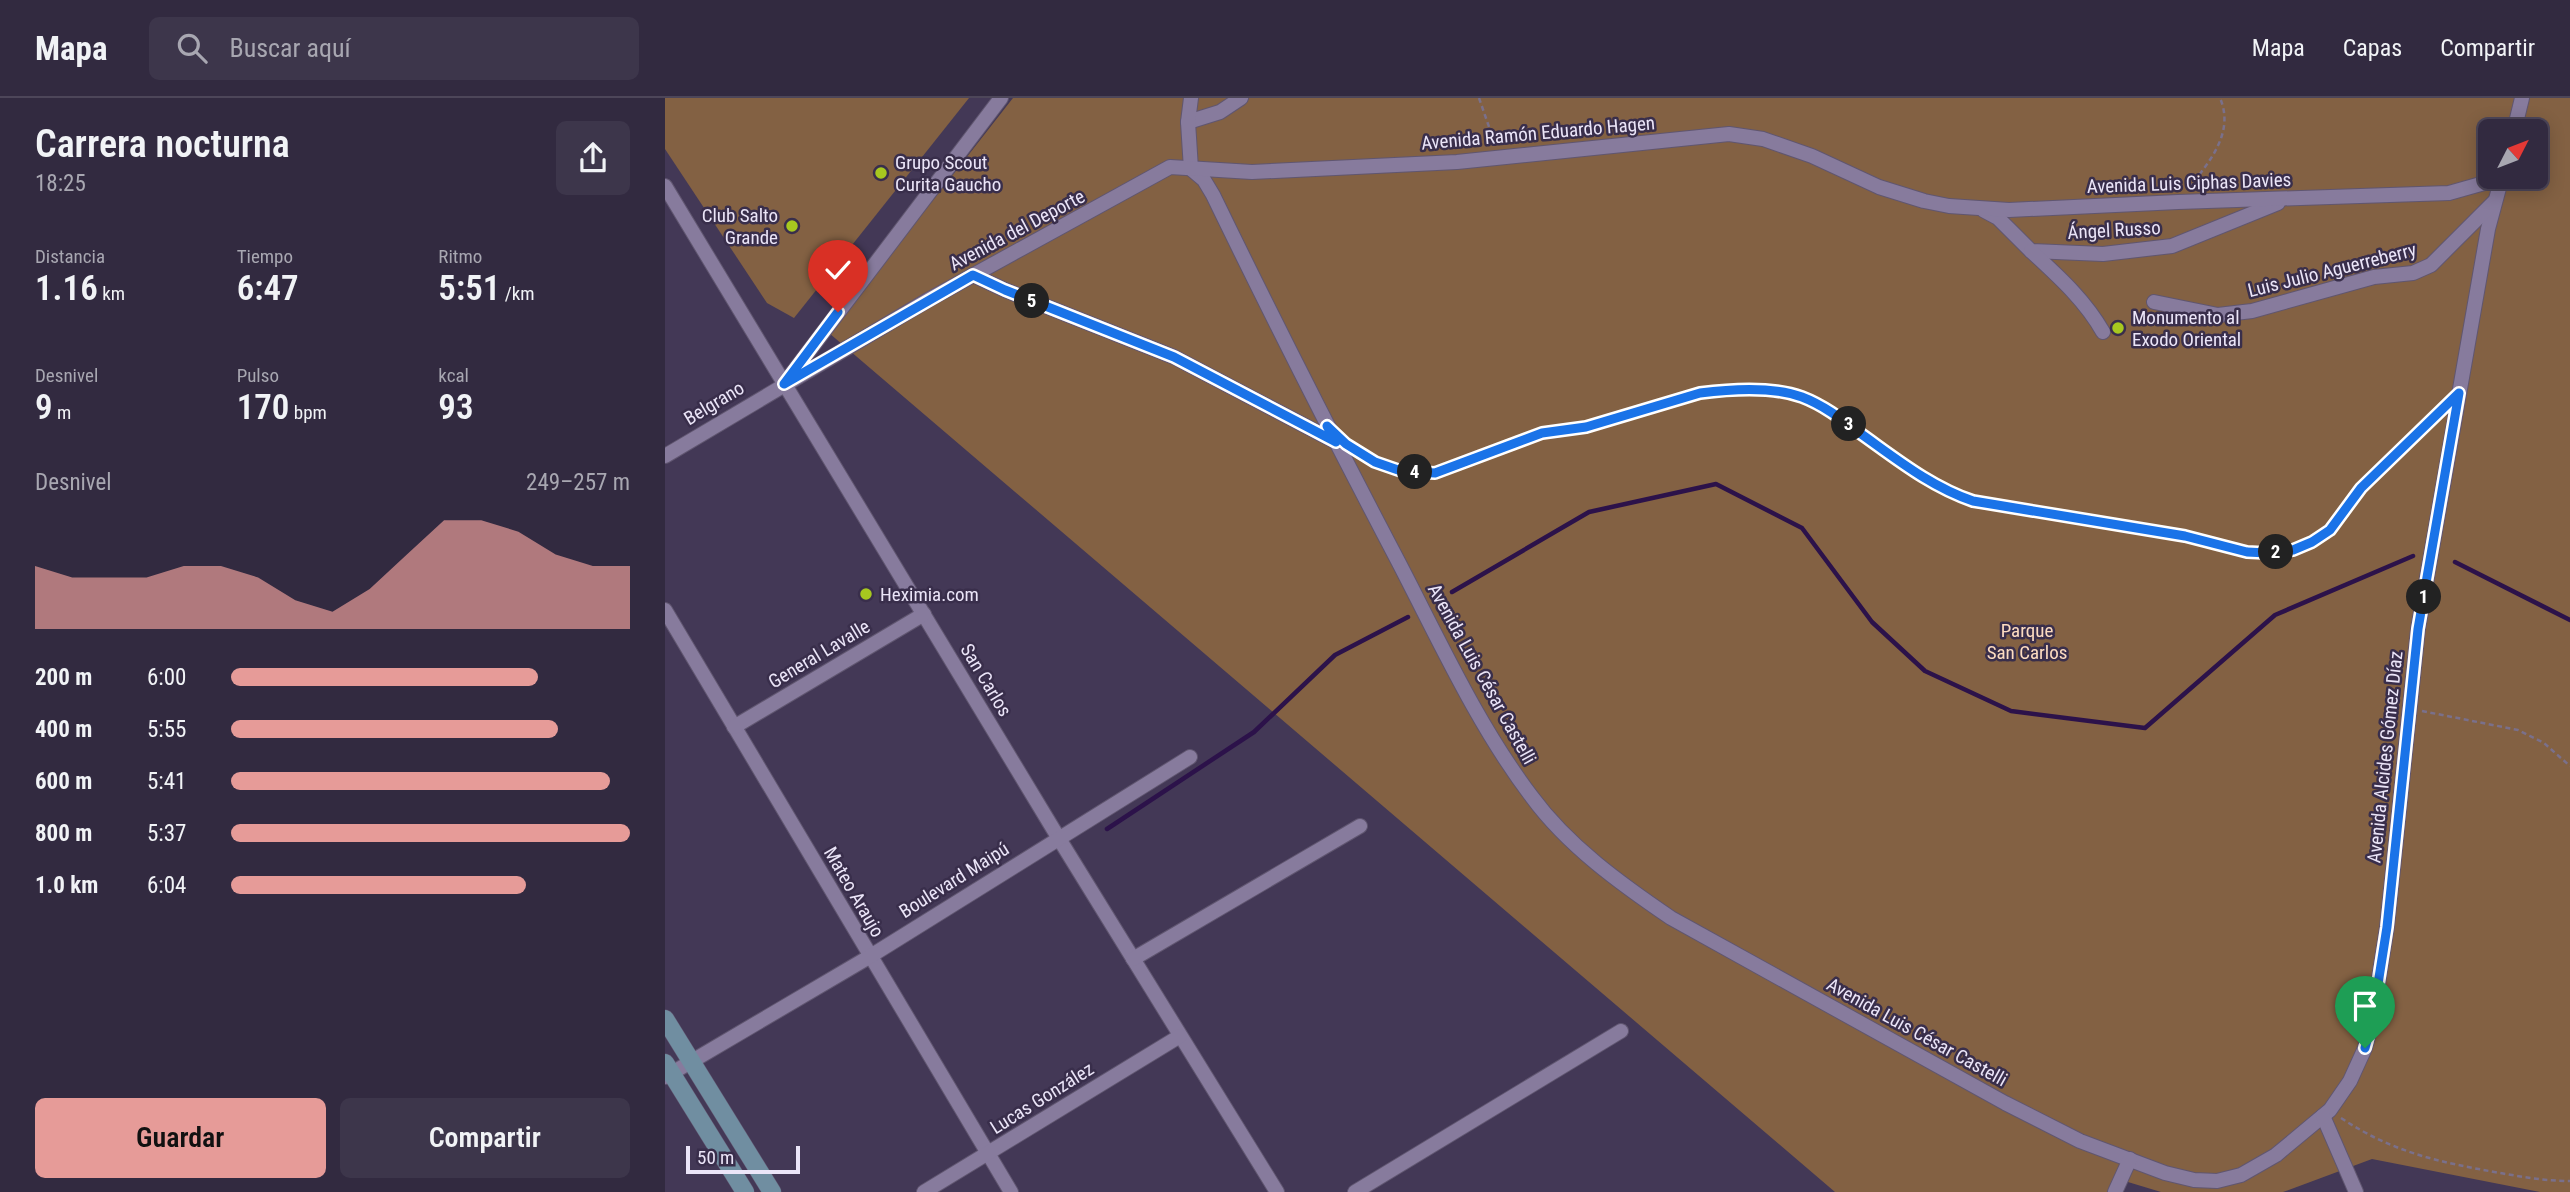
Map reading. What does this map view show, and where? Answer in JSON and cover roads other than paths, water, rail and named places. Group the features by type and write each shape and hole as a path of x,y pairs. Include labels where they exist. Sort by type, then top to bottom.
{"main road":[{"path":"665,1019 772,1192"},
{"path":"667,1071 745,1192"}],"street":[{"path":"784,384 1001,98"},
{"path":"1191,98 1188,122 1191,169"},
{"path":"1188,122 1220,112 1241,98"},
{"path":"2517,119 2522,98"},
{"name":"Avenida Ramón Eduardo Hagen","path":"1191,169 1252,172 1500,158 1729,134 1763,139 1812,156 1879,187"},
{"name":"Avenida del Deporte","path":"784,384 973,275 1129,192 1170,167 1191,169"},
{"name":"Avenida Luis César Castelli","path":"1191,169 1204,180 1213,195 1283,341 1465,692 1518,779 1562,833 1637,895 1671,918 2005,1103 2080,1141 2130,1159"},
{"name":"Avenida Luis Ciphas Davies","path":"1879,187 1949,206 2009,210 2449,193 2478,185"},
{"name":"San Carlos","path":"665,186 1058,837 1277,1192"},
{"name":"Avenida Alcides Gómez Díaz","path":"2130,1159 2194,1180 2217,1181 2241,1175 2276,1155 2326,1113 2350,1081 2365,1048 2372,1022 2387,927 2418,629 2488,229 2499,189"},
{"name":"Ángel Russo","path":"2031,251 2102,254 2172,246 2289,198"},
{"name":"Luis Julio Aguerreberry","path":"2154,302 2218,315 2252,311 2374,277 2413,273 2431,265 2495,201"},
{"path":"1949,206 1983,209 1998,218 2074,293 2093,315 2103,332"},
{"path":"973,275 1174,357 1336,442"},
{"name":"Belgrano","path":"665,456 784,384"},
{"name":"Mateo Araujo","path":"665,610 1011,1192"},
{"name":"General Lavalle","path":"734,727 924,614"},
{"name":"Boulevard Maipú","path":"667,1071 691,1062 869,957 1190,757"},
{"path":"1133,959 1360,826"},
{"path":"1355,1192 1621,1031"},
{"name":"Lucas González","path":"924,1192 1180,1036"},
{"path":"2326,1113 2356,1192"},
{"path":"2115,1192 2130,1159"}],"waterway":[{"path":"1452,592 1589,512 1716,484 1802,528 1872,622 1925,671 2011,711 2145,728 2275,615 2413,556"},
{"path":"2455,562 2570,620"},
{"path":"1107,829 1254,732 1335,655 1408,617"}],"place":[{"name":"Grupo Scout Curita Gaucho","path":"881,173"},
{"name":"Club Salto Grande","path":"792,226"},
{"name":"Monumento al Exodo Oriental","path":"2118,328"},
{"name":"Heximia.com","path":"866,594"}],"park label":[{"name":"Parque San Carlos","path":"2027,641"}]}
